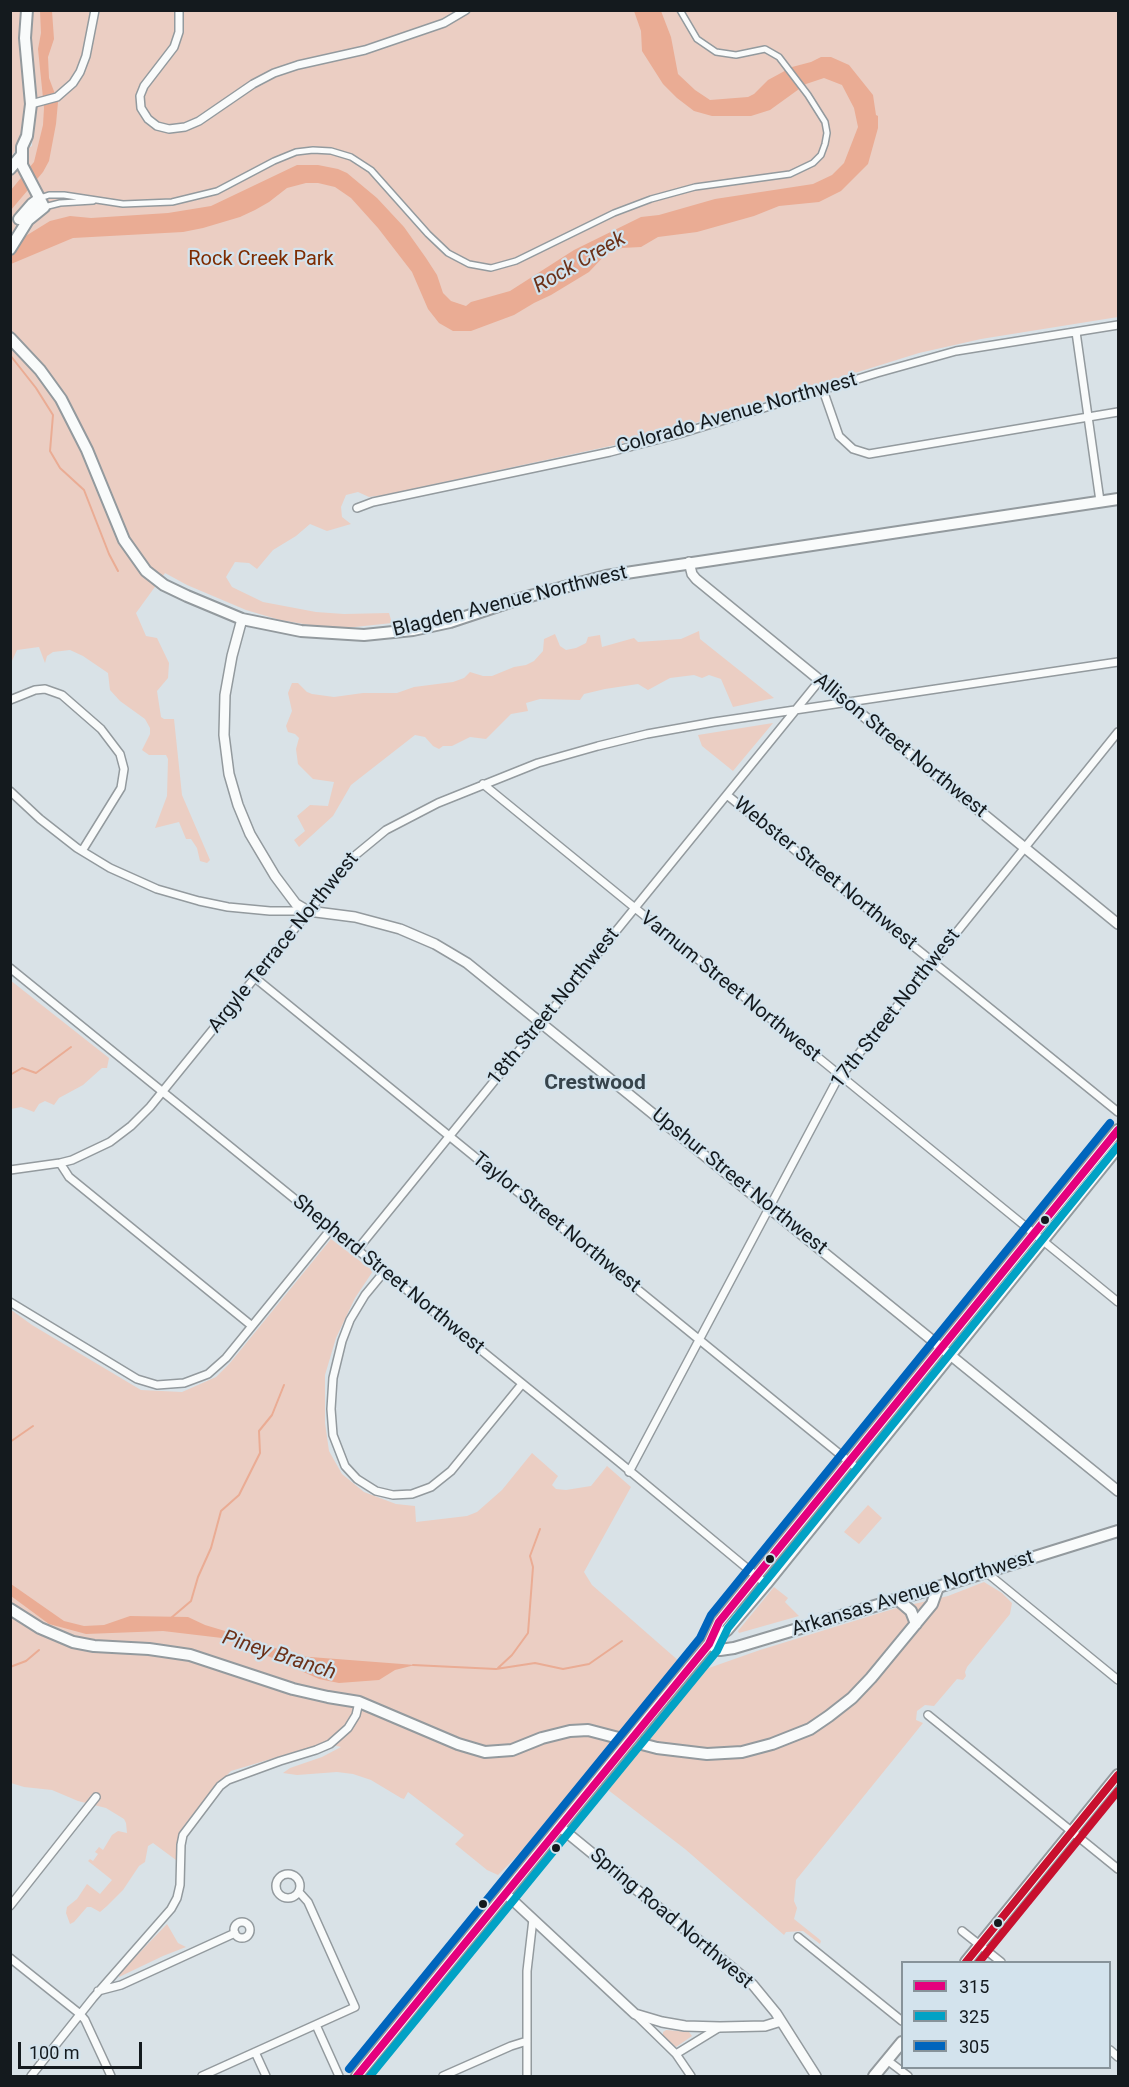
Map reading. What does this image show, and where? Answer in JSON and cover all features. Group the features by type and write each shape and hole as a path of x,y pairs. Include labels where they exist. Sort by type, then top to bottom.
{"main road":[{"path":"10,234 42,203 22,165 21,156 36,103 25,38 27,10"},
{"path":"26,170 29,141 27,136"},
{"path":"10,169 21,156"},
{"path":"10,249 23,220"},
{"name":"Blagden Avenue Northwest","path":"10,338 48,380 70,414 124,540 139,563 164,585 242,619 301,631 336,634 401,632 450,622 519,599 606,576 1119,499"},
{"path":"708,1644 727,1630 766,1584 942,1347 1119,1130"},
{"path":"357,2076 708,1644 719,1622 756,1576 951,1354 1119,1148"},
{"name":"Arkansas Avenue Northwest","path":"708,1644 720,1650 734,1648 987,1573 1119,1531"},
{"path":"10,1609 39,1628 73,1642 190,1655 299,1690 359,1702 458,1744 485,1752 512,1750 542,1738 570,1731 588,1730 673,1751 707,1755 742,1752 788,1739 830,1716 866,1684 932,1604 938,1587"},
{"path":"897,1599 911,1611 916,1624"},
{"path":"967,1961 1119,1774"},
{"path":"874,2076 901,2044"}],"street":[{"path":"36,103 57,97 70,87 82,68 95,10"},
{"path":"179,10 179,32 174,47 144,86 140,96 141,108 146,117 154,124 165,128 182,128 199,121 253,84 274,73 298,65 365,50 450,21 466,10"},
{"path":"42,203 94,201 146,205 190,199 228,186 291,154 313,150 331,151 351,157 371,170 431,238 453,257 476,267 499,267 536,252 614,213 651,199 695,188 790,174 809,167 823,150 827,133 823,117 778,57 765,49 736,55 716,52 697,39 680,10"},
{"path":"42,203 49,195 84,197 94,201"},
{"name":"Colorado Avenue Northwest","path":"357,508 610,452 679,434 956,351 1119,325"},
{"path":"1076,332 1100,501"},
{"path":"823,390 837,434 848,446 865,454 1119,412"},
{"name":"Allison Street Northwest","path":"689,562 696,579 1119,924"},
{"path":"242,619 225,695 224,735 230,774 242,815 257,847 293,900 308,911"},
{"name":"Argyle Terrace Northwest","path":"10,1170 60,1163 87,1154 117,1137 144,1114 352,858 377,836 400,821 438,803 529,766 598,746 686,727 1119,662"},
{"name":"18th Street Northwest","path":"357,1250 820,680"},
{"path":"10,700 42,689 62,694 101,729 120,754 124,769 121,788 82,851"},
{"name":"17th Street Northwest","path":"629,1472 840,1076 1118,733"},
{"name":"Varnum Street Northwest","path":"483,784 1119,1302"},
{"name":"Upshur Street Northwest","path":"10,791 51,829 82,851 139,881 192,899 238,908 308,911 378,922 430,941 467,963 1119,1491"},
{"name":"Webster Street Northwest","path":"727,795 1119,1112"},
{"name":"Shepherd Street Northwest","path":"10,968 766,1584"},
{"name":"Taylor Street Northwest","path":"254,977 854,1465"},
{"path":"60,1163 69,1177 252,1326"},
{"path":"10,1302 134,1378 157,1385 180,1384 216,1368 331,1229"},
{"path":"384,1272 365,1295 350,1320 333,1378 330,1409 333,1436 342,1461 357,1479 376,1491 393,1496 412,1494 436,1484 451,1471 522,1384"},
{"path":"987,1573 1119,1680"},
{"path":"31,2076 98,1991 173,1905 180,1885 183,1835 220,1786 228,1780 330,1744 348,1728 356,1715 359,1702"},
{"path":"928,1715 1119,1869"},
{"path":"10,1906 96,1797"},
{"name":"Spring Road Northwest","path":"560,1827 739,1973 761,1994 816,2076"},
{"path":"202,2076 355,2007 308,1902 298,1892"},
{"path":"506,1894 676,2054 691,2076"},
{"path":"527,2076 527,1971 533,1919"},
{"path":"962,1931 1000,1961"},
{"path":"98,1991 121,1985 235,1933"},
{"path":"798,1937 901,2019"},
{"path":"10,1958 80,2014 111,2076"},
{"path":"635,2014 673,2025 765,2026 781,2021"},
{"path":"316,2025 339,2076"},
{"path":"676,2054 720,2027"},
{"path":"443,2076 511,2046 527,2042"},
{"path":"255,2052 266,2076"},
{"path":"887,2060 908,2076"}],"green space":[{"name":"Rock Creek Park","path":"11,11 21,11 21,54 25,102 24,124 18,146 12,156 32,146 35,90 31,63 31,11 1118,11 1118,317 981,339 919,353 688,425 615,445 384,495 369,497 358,492 346,495 341,507 342,517 351,524 327,531 310,524 273,550 257,569 249,563 235,562 226,577 232,587 263,602 316,612 389,613 392,623 355,627 321,627 280,620 246,610 165,573 136,613 146,636 157,638 169,663 168,678 157,691 161,717 174,719 182,795 210,860 207,863 200,861 197,848 191,839 186,839 179,822 155,828 167,796 168,759 166,755 149,755 142,750 150,734 150,728 145,719 120,701 110,690 108,673 70,650 53,652 47,656 45,663 39,647 17,650 11,663"},
{"path":"699,631 700,639 774,698 733,707 721,679 709,675 702,678 694,675 670,678 648,690 638,684 584,694 580,700 540,699 526,703 528,711 511,714 486,739 470,737 452,746 443,746 439,749 425,737 415,735 351,785 333,816 299,847 294,840 305,831 297,816 310,805 328,806 334,782 313,779 298,764 296,749 299,738 288,732 286,726 292,711 288,693 292,683 298,683 312,694 334,697 363,693 397,693 414,687 453,682 464,678 470,672 492,676 526,665 534,661 543,651 544,639 555,634 560,646 566,650 586,643 588,637 600,635 602,647 634,638 638,642 681,639"},
{"path":"773,723 733,771 702,746 698,735"},
{"path":"10,980 109,1058 107,1068 102,1068 83,1085 59,1098 54,1105 45,1101 39,1104 34,1112 21,1107 11,1109"},
{"path":"331,1239 373,1271 355,1298 336,1338 325,1375 325,1423 329,1451 342,1474 364,1492 396,1504 415,1506 416,1522 467,1516 477,1512 502,1490 532,1453 558,1476 552,1485 556,1489 566,1490 591,1486 607,1466 631,1487 584,1572 592,1585 688,1669 706,1669 893,1609 948,1596 984,1582 1002,1593 1012,1603 1010,1614 967,1667 963,1680 957,1679 934,1706 925,1705 917,1711 916,1720 923,1723 796,1880 794,1901 797,1908 794,1919 819,1939 820,1944 803,1931 786,1932 784,1935 685,1849 586,1773 518,1855 498,1875 487,1870 455,1844 464,1835 408,1792 404,1799 371,1780 353,1774 283,1773 341,1747 324,1743 231,1771 183,1827 176,1860 153,1843 148,1846 145,1862 139,1866 123,1890 107,1906 100,1912 87,1907 70,1924 66,1913 67,1907 77,1899 87,1884 100,1894 112,1880 88,1861 90,1859 93,1861 98,1854 95,1852 99,1847 103,1850 112,1835 118,1831 127,1833 124,1819 106,1808 78,1801 52,1790 11,1783 10,1309 32,1325 141,1390 182,1392 216,1377 230,1363"},
{"path":"868,1505 882,1518 859,1544 844,1532"},
{"path":"774,1587 788,1598 785,1602 799,1616 739,1633 738,1631"},
{"path":"167,1924 178,1943 186,1947 119,1977 120,1973"},
{"path":"666,2030 689,2032 692,2036 676,2047 663,2036"}],"water":[{"path":"40,11 52,11 54,39 48,57 49,78 58,102 56,124 49,161 43,172 11,210 11,190 34,162 43,125 44,108 38,49 41,33"},
{"name":"Rock Creek","path":"634,11 661,11 671,37 678,74 710,100 748,97 768,80 792,67 821,57 831,57 849,65 873,95 878,116 878,128 868,164 841,191 819,202 779,206 754,216 697,232 658,237 641,247 622,248 606,254 589,272 551,295 514,315 471,331 453,331 439,323 428,309 412,272 378,228 351,198 335,187 318,183 306,183 287,188 255,210 203,228 183,232 73,238 11,264 10,240 24,237 50,221 70,216 91,218 168,213 211,206 297,165 318,165 347,173 377,198 404,227 426,258 437,275 443,293 451,301 466,306 471,302 510,291 574,250 641,217 659,215 715,199 813,184 832,175 844,163 858,127 854,108 842,85 824,78 806,84 770,110 751,116 712,116 694,111 663,84 642,51 641,31"},
{"path":"11,1584 64,1621 84,1626 104,1625 130,1616 188,1617 205,1625 297,1656 415,1665 395,1670 379,1680 339,1683 319,1679 222,1638 163,1631 86,1634 49,1624 11,1596"}],"waterway":[{"path":"10,355 36,388 53,415 50,451 60,468 84,490 118,571"},
{"path":"10,1075 22,1068 36,1073 71,1047"},
{"path":"171,1618 191,1601 198,1577 211,1548 221,1511 239,1495 260,1453 259,1431 272,1415 284,1385"},
{"path":"10,1442 33,1426"},
{"path":"498,1668 512,1655 528,1633 533,1567 530,1556 540,1529"},
{"name":"Piney Branch","path":"413,1665 496,1669 535,1663 563,1669 589,1664 622,1641"},
{"path":"10,1667 26,1661 39,1650"}],"transit line":[{"name":"305","path":"349,2069 700,1638 711,1615 1110,1123"},
{"name":"315","path":"357,2076 709,1644 719,1622 1118,1130"},
{"name":"325","path":"370,2076 717,1651 728,1628 1118,1146"},
{"path":"967,1961 1118,1775"},
{"path":"980,1961 1118,1791"}],"district":[{"name":"Crestwood","path":"595,1084"}]}
